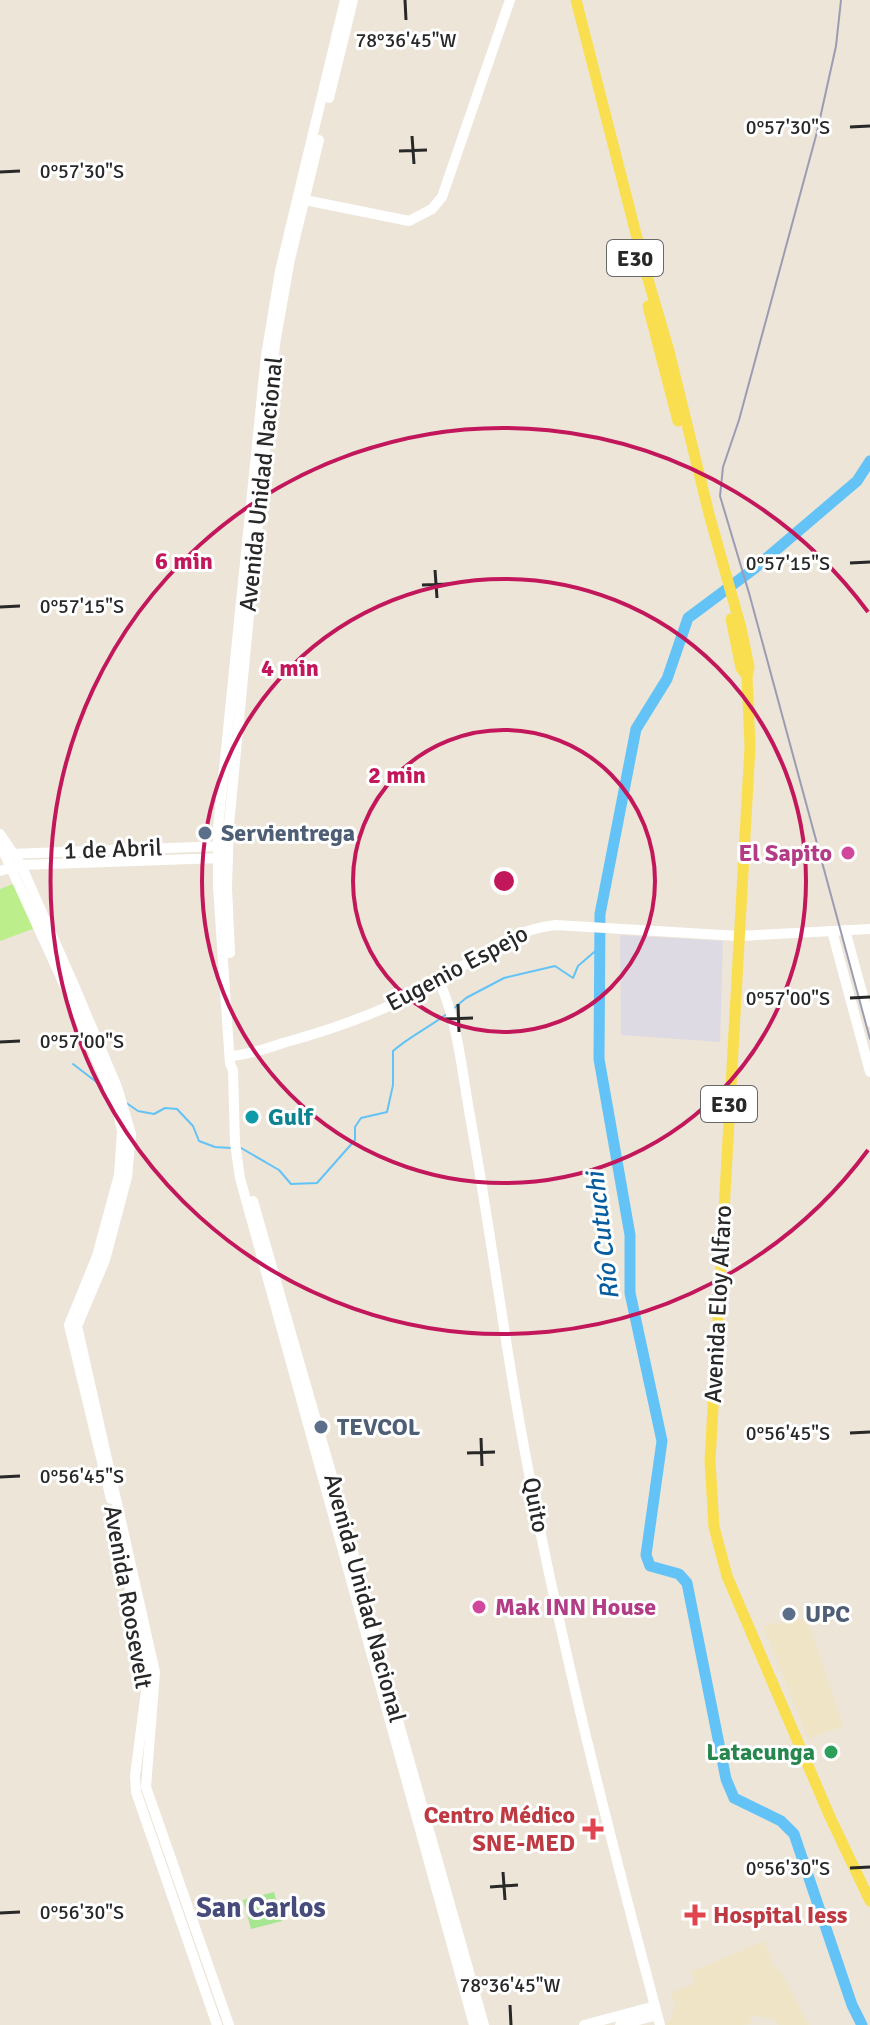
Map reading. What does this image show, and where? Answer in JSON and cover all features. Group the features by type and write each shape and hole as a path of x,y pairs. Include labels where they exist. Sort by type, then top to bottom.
{"main road":[{"name":"Avenida Unidad Nacional","path":"345,0 280,307 218,882 233,1056 237,1063 233,1070 236,1153 256,1240 484,2025"},
{"name":"Avenida Unidad Nacional","path":"223,846 218,828 266,356 280,271 353,0"},
{"path":"301,200 409,221 432,209 442,197 510,0"},
{"name":"E30","path":"568,0 595,91 608,151 706,515"},
{"name":"E30","path":"576,0 669,351 706,515"},
{"name":"Avenida Eloy Alfaro","path":"706,515 749,667 750,747 710,1461 714,1527 727,1576 752,1636 870,1901"},
{"path":"191,846 218,828"},
{"name":"Avenida Roosevelt","path":"2,838 11,867 72,992 112,1086 122,1111 131,1153 105,1260 77,1326 155,1672 146,1787 229,2025"},
{"name":"1 de Abril","path":"7,855 223,846"},
{"name":"Avenida Unidad Nacional","path":"222,858 228,916 233,1056"},
{"name":"1 de Abril","path":"11,867 222,858"},
{"path":"192,859 207,864 218,882"},
{"name":"Eugenio Espejo","path":"233,1056 326,1031 393,1004 439,981 516,933 535,927 556,925 739,936 870,929"},
{"path":"845,930 870,1022"},
{"path":"832,931 870,1072"},
{"name":"Quito","path":"439,981 445,993 459,1056 516,1402 558,1619 611,1845 657,2016"},
{"name":"Avenida Roosevelt","path":"122,1111 119,1175 97,1256 69,1325 120,1534 147,1683 135,1776 136,1792 217,2025"},
{"name":"Avenida Unidad Nacional","path":"398,1736 474,2025"},
{"path":"584,2025 657,2016"},
{"path":"620,2025 657,2016"}],"shaded area":[{"path":"620,935 723,941 720,1042 621,1035"},
{"path":"807,1618 843,1726 808,1739 763,1626"},
{"path":"764,1941 772,1964 780,1971 809,2025 779,2025 772,2019 755,2015 750,2018 752,2022 746,2025 662,2025 670,2021 675,2004 671,1993 695,1983 691,1972"}],"green space":[{"path":"13,884 38,927 0,941 0,889"},
{"path":"274,1892 282,1921 251,1929 243,1900"}],"waterway":[{"name":"Río Cutuchi","path":"862,2025 852,2005 794,1834 781,1821 734,1798 726,1779 687,1583 679,1574 650,1566 646,1555 662,1441 630,1293 630,1235 599,1059 600,914 636,729 667,679 688,618 755,568 857,481 870,461"},
{"path":"453,1009 466,998 504,978 555,966 573,978 578,966 600,947"},
{"path":"241,1148 279,1170 291,1184 317,1183 355,1140 355,1127 361,1118 387,1112 393,1085 393,1051 448,1013"},
{"path":"73,1064 103,1087"},
{"path":"125,1102 138,1111 154,1114 165,1108 177,1109 193,1126 199,1141 215,1147 231,1148"}],"railway":[{"path":"841,0 836,46 817,132 739,420 723,467 720,496 870,1039"}],"place":[{"name":"Servientrega","path":"205,833"},
{"name":"El Sapito","path":"848,853"},
{"name":"Gulf","path":"252,1117"},
{"name":"TEVCOL","path":"321,1427"},
{"name":"Mak INN House","path":"479,1607"},
{"name":"UPC","path":"789,1614"},
{"name":"Latacunga","path":"831,1752"},
{"name":"Centro Médico SNE-MED","path":"593,1829"},
{"name":"Hospital Iess","path":"695,1915"}],"district":[{"name":"San Carlos","path":"261,1908"}]}
